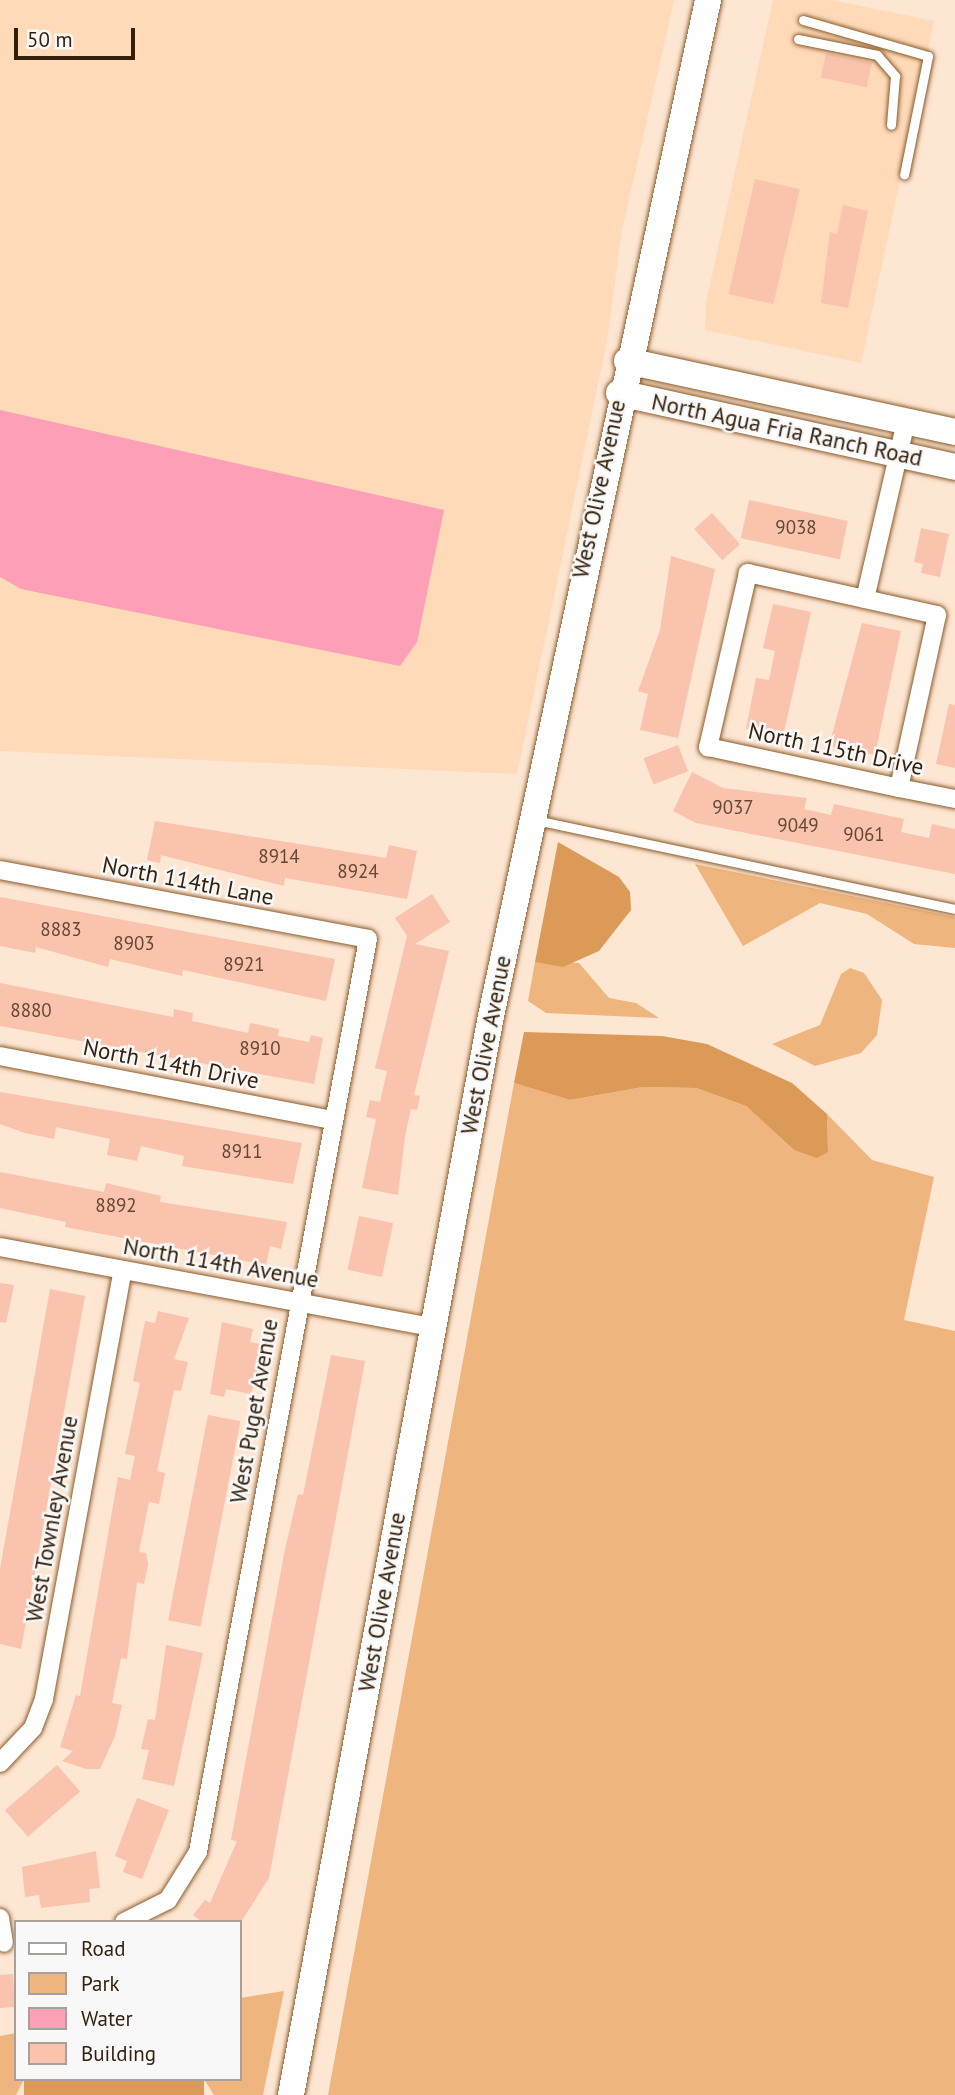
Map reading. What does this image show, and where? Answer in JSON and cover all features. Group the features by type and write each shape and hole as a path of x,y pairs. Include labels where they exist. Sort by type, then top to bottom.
{"main road":[{"name":"West Olive Avenue","path":"291,2095 530,820 619,393 708,0"},
{"name":"North Agua Fria Ranch Road","path":"627,361 955,432"},
{"name":"North Agua Fria Ranch Road","path":"619,393 955,467"}],"street":[{"path":"899,788 937,615 865,599 906,421"},
{"name":"North 115th Drive","path":"865,599 748,573 708,747 955,799"},
{"name":"North 114th Lane","path":"0,870 368,939"},
{"name":"West Puget Avenue","path":"129,1920 155,1909 180,1888 198,1852 368,939"},
{"name":"North 114th Drive","path":"0,1056 333,1119"},
{"name":"North 114th Avenue","path":"0,1247 433,1327"},
{"name":"West Townley Avenue","path":"0,1763 33,1728 44,1699 123,1270"},
{"path":"0,1918 7,1942"}],"lane":[{"path":"803,20 928,56 904,175"},
{"path":"798,39 877,55 895,76 891,125"},
{"path":"530,820 955,909"}],"shaded area":[{"path":"0,0 674,0 622,230 607,341 517,774 0,751"},
{"path":"773,0 832,0 934,21 861,363 705,330 706,302"},
{"path":"558,842 619,877 630,892 631,910 599,951 563,967 535,962"},
{"path":"524,1032 662,1036 707,1044 792,1083 827,1114 828,1152 817,1158 794,1150 746,1106 696,1088 643,1087 570,1100 514,1083"},
{"path":"24,2081 204,2081 204,2095 24,2095"}],"green space":[{"path":"695,864 955,917 955,948 914,944 867,914 820,903 743,946"},
{"path":"535,962 579,963 609,998 636,1003 659,1018 546,1013 528,1001"},
{"path":"850,968 864,973 882,1000 877,1035 861,1053 815,1066 772,1044 820,1025 841,974"},
{"path":"514,1083 570,1100 643,1087 696,1088 746,1106 794,1150 828,1152 827,1114 872,1160 934,1177 904,1320 955,1331 955,2095 328,2095"},
{"path":"284,1991 263,2095 214,2095 205,2081 242,2081 242,1998"},
{"path":"14,2033 14,2081 23,2081 16,2095 0,2095 0,2036"}],"water":[{"path":"0,410 444,510 417,642 400,666 21,589 0,577"}],"building":[{"path":"826,53 872,63 867,87 821,77"},
{"path":"755,179 800,189 773,304 728,294"},
{"path":"843,205 868,211 848,308 821,303 830,232 837,234"},
{"path":"749,500 848,521 840,559 741,538"},
{"path":"712,513 740,544 722,560 694,529"},
{"path":"921,528 949,534 940,577 921,573 923,564 914,562"},
{"path":"671,556 715,569 678,738 640,730 648,694 638,691 660,630"},
{"path":"773,604 811,612 783,736 746,729 756,678 769,680 775,651 763,648"},
{"path":"862,623 901,631 875,755 829,746"},
{"path":"949,704 955,705 955,768 936,764"},
{"path":"678,745 688,771 653,784 643,758"},
{"path":"692,772 723,788 807,798 804,809 831,815 834,804 904,819 901,832 929,838 932,824 955,829 955,874 696,823 673,811"},
{"path":"155,821 386,858 389,845 417,851 407,899 285,878 284,886 161,855 160,863 147,860"},
{"path":"432,894 450,922 415,944 449,951 414,1095 420,1096 417,1110 411,1109 405,1136 398,1195 362,1188 376,1119 366,1117 370,1100 380,1102 387,1071 375,1068 407,936 395,918"},
{"path":"0,897 335,959 326,1001 183,970 182,976 110,959 108,967 36,947 35,953 0,946"},
{"path":"0,983 173,1017 174,1009 193,1013 192,1021 248,1033 250,1023 279,1029 278,1036 309,1042 311,1035 323,1038 314,1084 0,1026"},
{"path":"0,1092 302,1143 293,1184 182,1166 184,1156 141,1146 137,1161 107,1155 110,1139 56,1127 54,1139 25,1133 0,1124"},
{"path":"0,1172 104,1192 106,1183 161,1196 160,1202 287,1222 281,1249 270,1246 266,1265 65,1227 66,1222 0,1208"},
{"path":"359,1216 393,1223 382,1277 348,1270"},
{"path":"0,1283 14,1285 6,1323 0,1322"},
{"path":"50,1289 85,1296 21,1649 0,1644 0,1569"},
{"path":"158,1311 189,1318 174,1359 188,1362 181,1391 174,1390 157,1471 165,1473 159,1504 149,1502 139,1552 146,1553 148,1565 144,1584 137,1582 127,1659 121,1658 112,1703 122,1705 115,1736 100,1769 86,1769 62,1761 73,1751 60,1747 76,1695 80,1696 118,1477 130,1480 135,1456 125,1454 140,1383 133,1381 145,1321 155,1323"},
{"path":"222,1322 253,1329 250,1342 265,1345 251,1394 226,1389 224,1397 210,1394"},
{"path":"331,1355 365,1361 269,1878 242,1920 199,1920 193,1915 205,1900 210,1903 237,1841 231,1840 285,1549 298,1494 303,1495"},
{"path":"208,1415 240,1421 201,1626 168,1620"},
{"path":"166,1645 203,1653 174,1786 142,1779 149,1750 141,1749 148,1719 155,1720"},
{"path":"57,1765 80,1791 28,1837 5,1810"},
{"path":"137,1798 169,1810 142,1879 123,1872 127,1861 115,1856"},
{"path":"96,1851 100,1888 89,1889 90,1902 41,1908 39,1895 25,1897 22,1867"},
{"path":"13,1974 14,2007 0,2008 0,1975"}]}
